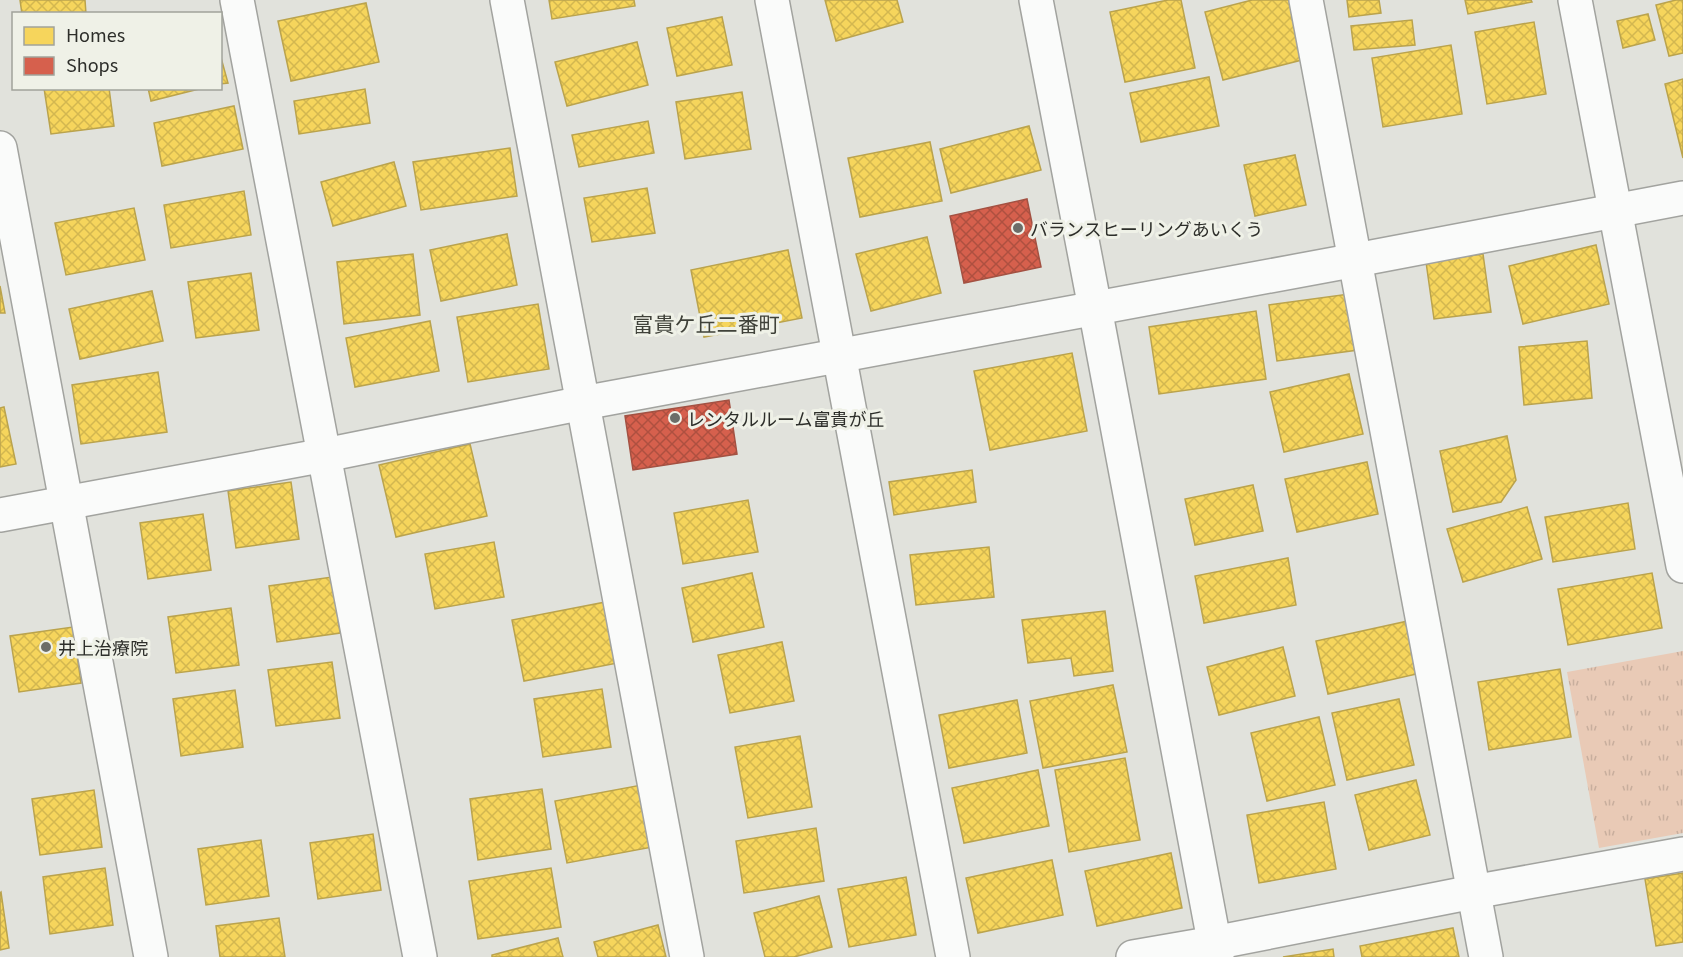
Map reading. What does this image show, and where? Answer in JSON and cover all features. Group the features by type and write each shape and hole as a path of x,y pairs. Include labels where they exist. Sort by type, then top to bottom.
{"street":[{"path":"237,0 420,957"},
{"path":"507,0 687,957"},
{"path":"771,0 953,957"},
{"path":"1036,0 1215,950"},
{"path":"1306,0 1486,957"},
{"path":"1575,0 1683,566"},
{"path":"0,148 151,957"},
{"path":"0,515 325,455 583,403 1683,198"},
{"path":"1133,957 1215,950 1473,892 1683,854"}],"green space":[{"path":"1683,651 1683,833 1599,848 1567,672"}],"building: Homes":[{"path":"20,0 85,0 86,12 22,12"},
{"path":"549,0 634,0 635,6 552,19"},
{"path":"825,0 897,0 903,22 836,41"},
{"path":"1168,0 1181,0 1195,68 1125,82 1110,12"},
{"path":"1252,0 1295,0 1310,58 1223,80 1205,12"},
{"path":"1347,0 1379,0 1381,13 1349,17"},
{"path":"1465,0 1531,0 1532,2 1468,14"},
{"path":"1683,0 1683,53 1669,56 1656,5"},
{"path":"366,3 379,62 291,81 278,21"},
{"path":"1648,14 1655,40 1623,48 1617,21"},
{"path":"722,17 732,65 677,76 667,28"},
{"path":"1412,20 1415,45 1354,50 1351,26"},
{"path":"1534,22 1546,94 1487,104 1475,32"},
{"path":"637,42 648,85 567,106 555,62"},
{"path":"1451,45 1462,114 1383,127 1372,58"},
{"path":"222,61 228,83 222,84"},
{"path":"1209,77 1219,126 1141,142 1130,93"},
{"path":"1683,79 1683,158 1665,84"},
{"path":"365,89 370,123 299,134 294,101"},
{"path":"44,90 109,90 114,126 51,134"},
{"path":"148,90 195,90 151,101"},
{"path":"742,92 751,149 685,159 676,102"},
{"path":"234,106 243,149 162,166 154,123"},
{"path":"648,121 654,153 579,167 572,135"},
{"path":"1029,126 1041,170 951,193 940,149"},
{"path":"930,142 942,201 860,217 848,158"},
{"path":"510,148 517,196 421,210 413,162"},
{"path":"1295,155 1306,205 1255,216 1244,165"},
{"path":"394,162 406,206 333,226 321,182"},
{"path":"647,188 655,233 592,242 584,198"},
{"path":"244,191 251,235 171,248 164,205"},
{"path":"134,208 145,260 66,275 55,223"},
{"path":"507,234 517,285 441,301 430,250"},
{"path":"927,237 941,293 871,311 856,254"},
{"path":"1596,245 1609,304 1523,324 1509,266"},
{"path":"788,250 802,318 704,337 691,270"},
{"path":"413,254 420,315 344,324 337,262"},
{"path":"1483,254 1491,312 1434,319 1426,262"},
{"path":"251,273 259,330 196,338 188,282"},
{"path":"0,286 5,313 0,313"},
{"path":"152,291 163,341 80,359 69,309"},
{"path":"1349,294 1358,350 1277,361 1269,305"},
{"path":"538,304 549,369 468,382 457,317"},
{"path":"1256,311 1266,379 1159,394 1149,327"},
{"path":"430,321 439,371 355,387 346,338"},
{"path":"1587,341 1592,398 1524,405 1519,347"},
{"path":"1072,353 1087,431 990,450 974,371"},
{"path":"158,372 167,432 81,444 72,385"},
{"path":"1349,374 1363,434 1284,452 1270,392"},
{"path":"4,407 16,464 0,467 0,408"},
{"path":"1507,436 1516,480 1501,502 1453,512 1440,451"},
{"path":"470,444 487,516 396,537 379,465"},
{"path":"1367,462 1378,514 1297,532 1285,479"},
{"path":"972,470 976,502 894,515 889,482"},
{"path":"291,482 299,539 236,548 228,491"},
{"path":"1253,485 1263,531 1195,545 1185,499"},
{"path":"748,500 758,552 683,564 674,513"},
{"path":"1628,503 1635,549 1553,562 1545,517"},
{"path":"1527,507 1542,559 1463,582 1447,529"},
{"path":"203,514 211,570 148,579 140,523"},
{"path":"494,542 504,597 435,609 425,554"},
{"path":"989,547 994,597 916,605 910,555"},
{"path":"1288,558 1296,605 1204,623 1195,576"},
{"path":"752,573 764,627 693,642 682,588"},
{"path":"1652,573 1662,628 1568,645 1558,589"},
{"path":"332,577 340,633 277,642 269,586"},
{"path":"616,600 628,661 524,681 512,620"},
{"path":"231,608 239,665 176,673 168,617"},
{"path":"1105,611 1113,671 1074,676 1071,658 1028,663 1022,620"},
{"path":"1408,621 1421,673 1328,694 1316,641"},
{"path":"73,627 81,683 19,692 10,636"},
{"path":"782,642 794,701 730,713 718,655"},
{"path":"1283,647 1295,696 1219,715 1207,667"},
{"path":"332,662 340,718 276,726 268,670"},
{"path":"1560,669 1571,737 1489,750 1478,682"},
{"path":"1113,685 1127,752 1043,768 1030,701"},
{"path":"602,689 611,747 543,757 534,699"},
{"path":"235,690 243,747 181,756 173,699"},
{"path":"1399,699 1414,765 1347,780 1332,713"},
{"path":"1017,700 1027,753 949,768 939,715"},
{"path":"1319,717 1335,785 1267,801 1251,733"},
{"path":"800,736 812,807 748,818 735,747"},
{"path":"1125,758 1140,840 1069,852 1055,770"},
{"path":"1038,770 1049,826 964,843 952,788"},
{"path":"1416,780 1430,835 1369,850 1355,795"},
{"path":"647,784 658,846 567,863 555,801"},
{"path":"542,789 551,849 478,860 470,799"},
{"path":"94,790 102,847 40,855 32,799"},
{"path":"1324,802 1336,869 1259,883 1247,815"},
{"path":"816,828 824,881 744,893 736,841"},
{"path":"373,834 381,890 318,899 310,843"},
{"path":"261,840 269,896 206,905 198,849"},
{"path":"1171,853 1182,908 1097,926 1085,871"},
{"path":"1052,860 1063,915 978,933 966,878"},
{"path":"105,868 113,925 50,934 43,877"},
{"path":"551,868 561,927 478,939 469,881"},
{"path":"1683,873 1683,942 1656,946 1645,879"},
{"path":"906,877 916,935 849,947 838,889"},
{"path":"0,893 9,948 0,950"},
{"path":"819,896 832,947 794,957 765,957 754,913"},
{"path":"279,918 285,957 220,957 216,926"},
{"path":"658,925 666,957 598,957 594,942"},
{"path":"1453,928 1459,957 1362,957 1360,946"},
{"path":"558,938 563,957 492,957 492,955"},
{"path":"1333,949 1334,957 1283,957"}],"building: Shops":[{"path":"1027,199 1041,267 964,283 950,216"},
{"path":"729,400 737,454 633,470 625,416"}],"place":[{"name":"バランスヒーリングあいくう","path":"1018,228"},
{"name":"レンタルルーム富貴が丘","path":"675,418"},
{"name":"井上治療院","path":"46,647"}],"district":[{"name":"富貴ケ丘二番町","path":"706,323"}]}
